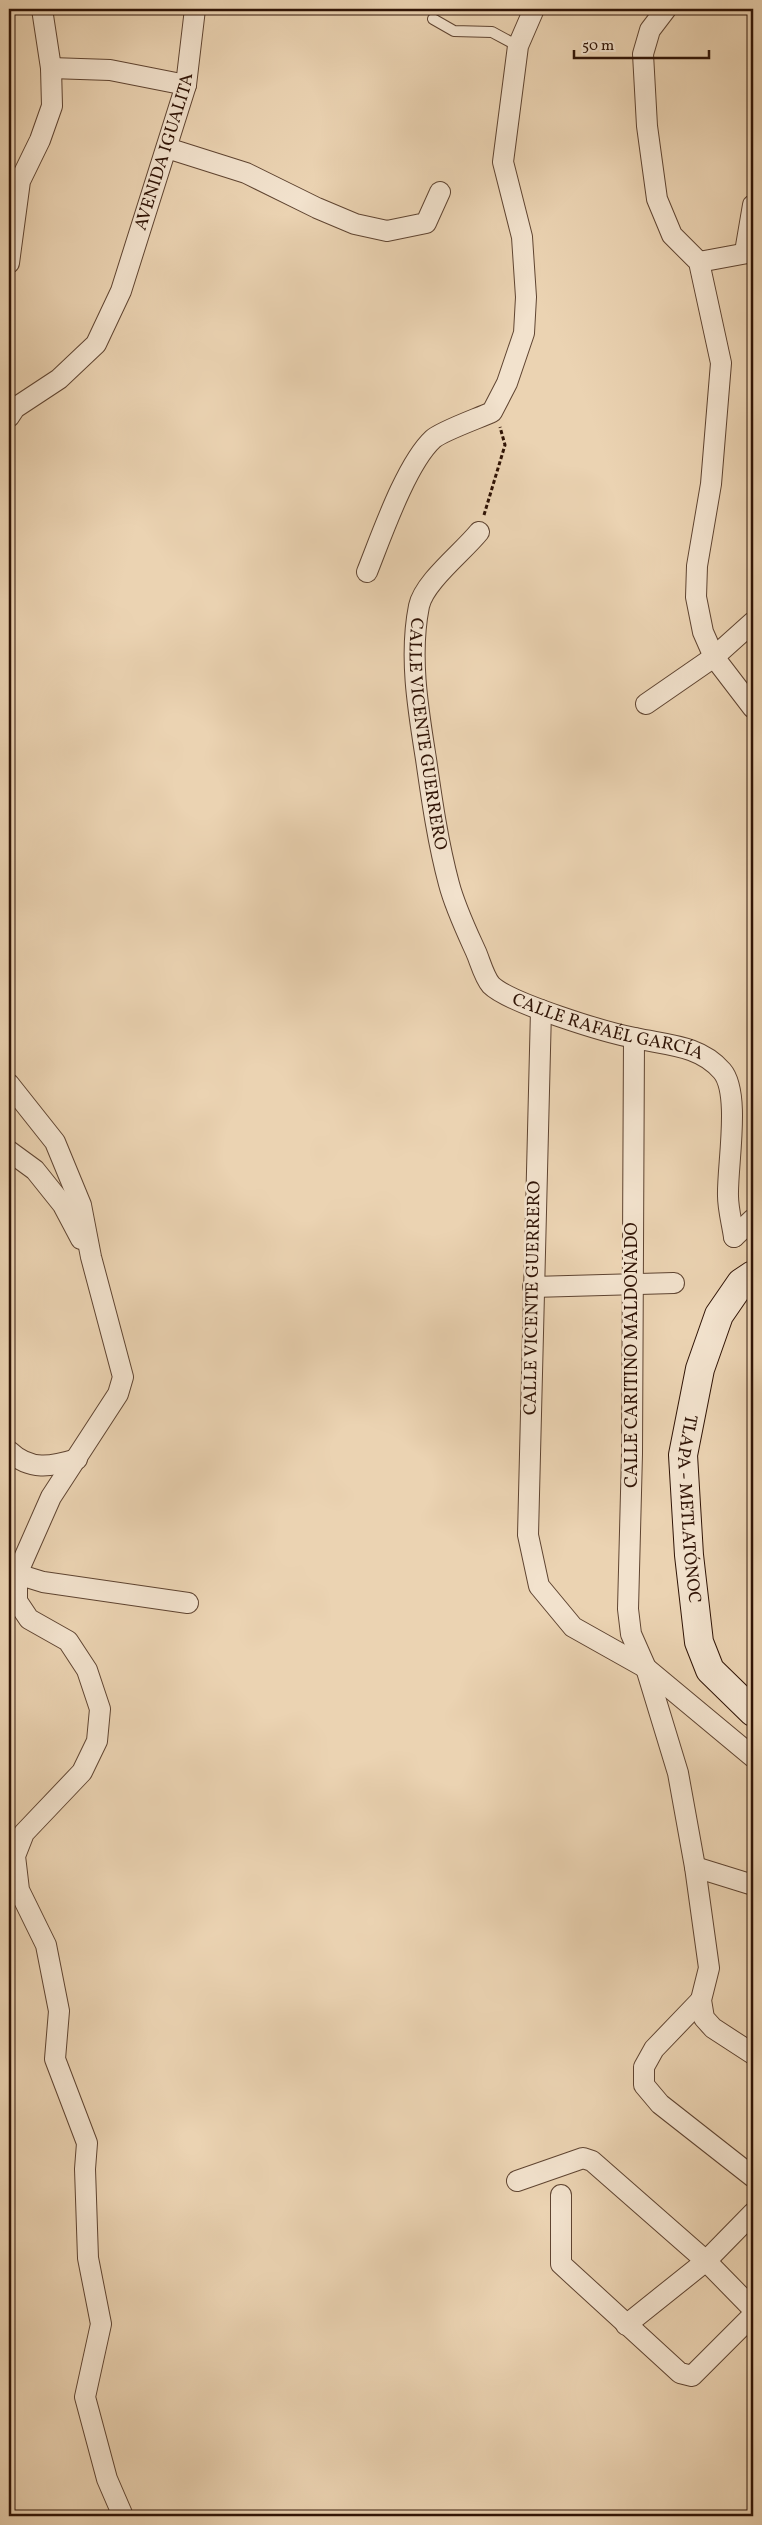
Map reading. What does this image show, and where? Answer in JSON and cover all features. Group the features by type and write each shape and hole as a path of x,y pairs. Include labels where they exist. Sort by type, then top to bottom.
{"main road":[{"name":"TLAPA - METLATÓNOC","path":"753,1275 741,1283 718,1315 700,1368 683,1455 689,1555 700,1642 710,1670 753,1712"}],"street":[{"path":"10,257 20,181 40,140 52,106 51,68 41,9"},
{"name":"AVENIDA IGUALITA","path":"9,417 15,408 59,379 96,344 121,291 186,85 195,9"},
{"path":"367,572 396,501 417,460 434,438 492,412 507,383 524,333 526,298 522,237 503,162 518,46 534,9"},
{"path":"666,9 650,30 643,54 647,126 657,199 672,234 699,262 721,363 711,484 697,566 696,598 703,632 714,657 753,708"},
{"path":"51,68 110,70 186,85"},
{"path":"167,148 246,173 317,208 355,224 387,231 426,223 440,192"},
{"path":"699,262 749,252 753,205"},
{"name":"CALLE VICENTE GUERRERO","path":"479,532 463,551 435,578 420,603 414,668 420,722 438,834 449,886 490,984"},
{"path":"646,704 714,657 753,622"},
{"name":"CALLE RAFAÉL GARCÍA","path":"490,984 511,998 541,1010 634,1038 673,1044 705,1056 723,1072 732,1096 728,1197 734,1237 753,1219"},
{"name":"CALLE VICENTE GUERRERO","path":"541,1010 528,1535 540,1586 573,1627 646,1668"},
{"name":"CALLE CARITINO MALDONADO","path":"634,1038 631,1286 632,1454 628,1610 631,1634 646,1668 678,1773 695,1867 710,1968 701,2000"},
{"path":"9,1084 55,1142 81,1205 91,1257 123,1377 118,1394 51,1497 17,1574 17,1601 29,1619 68,1641 87,1670 100,1709 97,1741 82,1772 24,1833 15,1856 19,1890 46,1945 59,2011 54,2059 87,2143 85,2169 88,2258 101,2324 85,2397 107,2479 123,2516"},
{"path":"9,1151 35,1170 63,1205 91,1257"},
{"path":"534,1287 631,1286 674,1283"},
{"path":"9,1451 27,1464 52,1467 77,1459"},
{"path":"17,1574 43,1582 188,1603"},
{"path":"646,1668 753,1757"},
{"path":"695,1867 753,1885"},
{"path":"701,2000 704,2018 713,2028 753,2054"},
{"path":"701,2000 654,2049 644,2067 644,2085 660,2104 753,2177"},
{"path":"517,2181 583,2158 592,2162 706,2262 753,2309"},
{"path":"560,2195 561,2264 680,2374 692,2376 753,2315"},
{"path":"626,2325 706,2262 753,2213"}],"lane":[{"path":"433,19 454,31 492,32 518,46"}],"path":[{"path":"479,532 504,445 500,426 492,412"}]}
